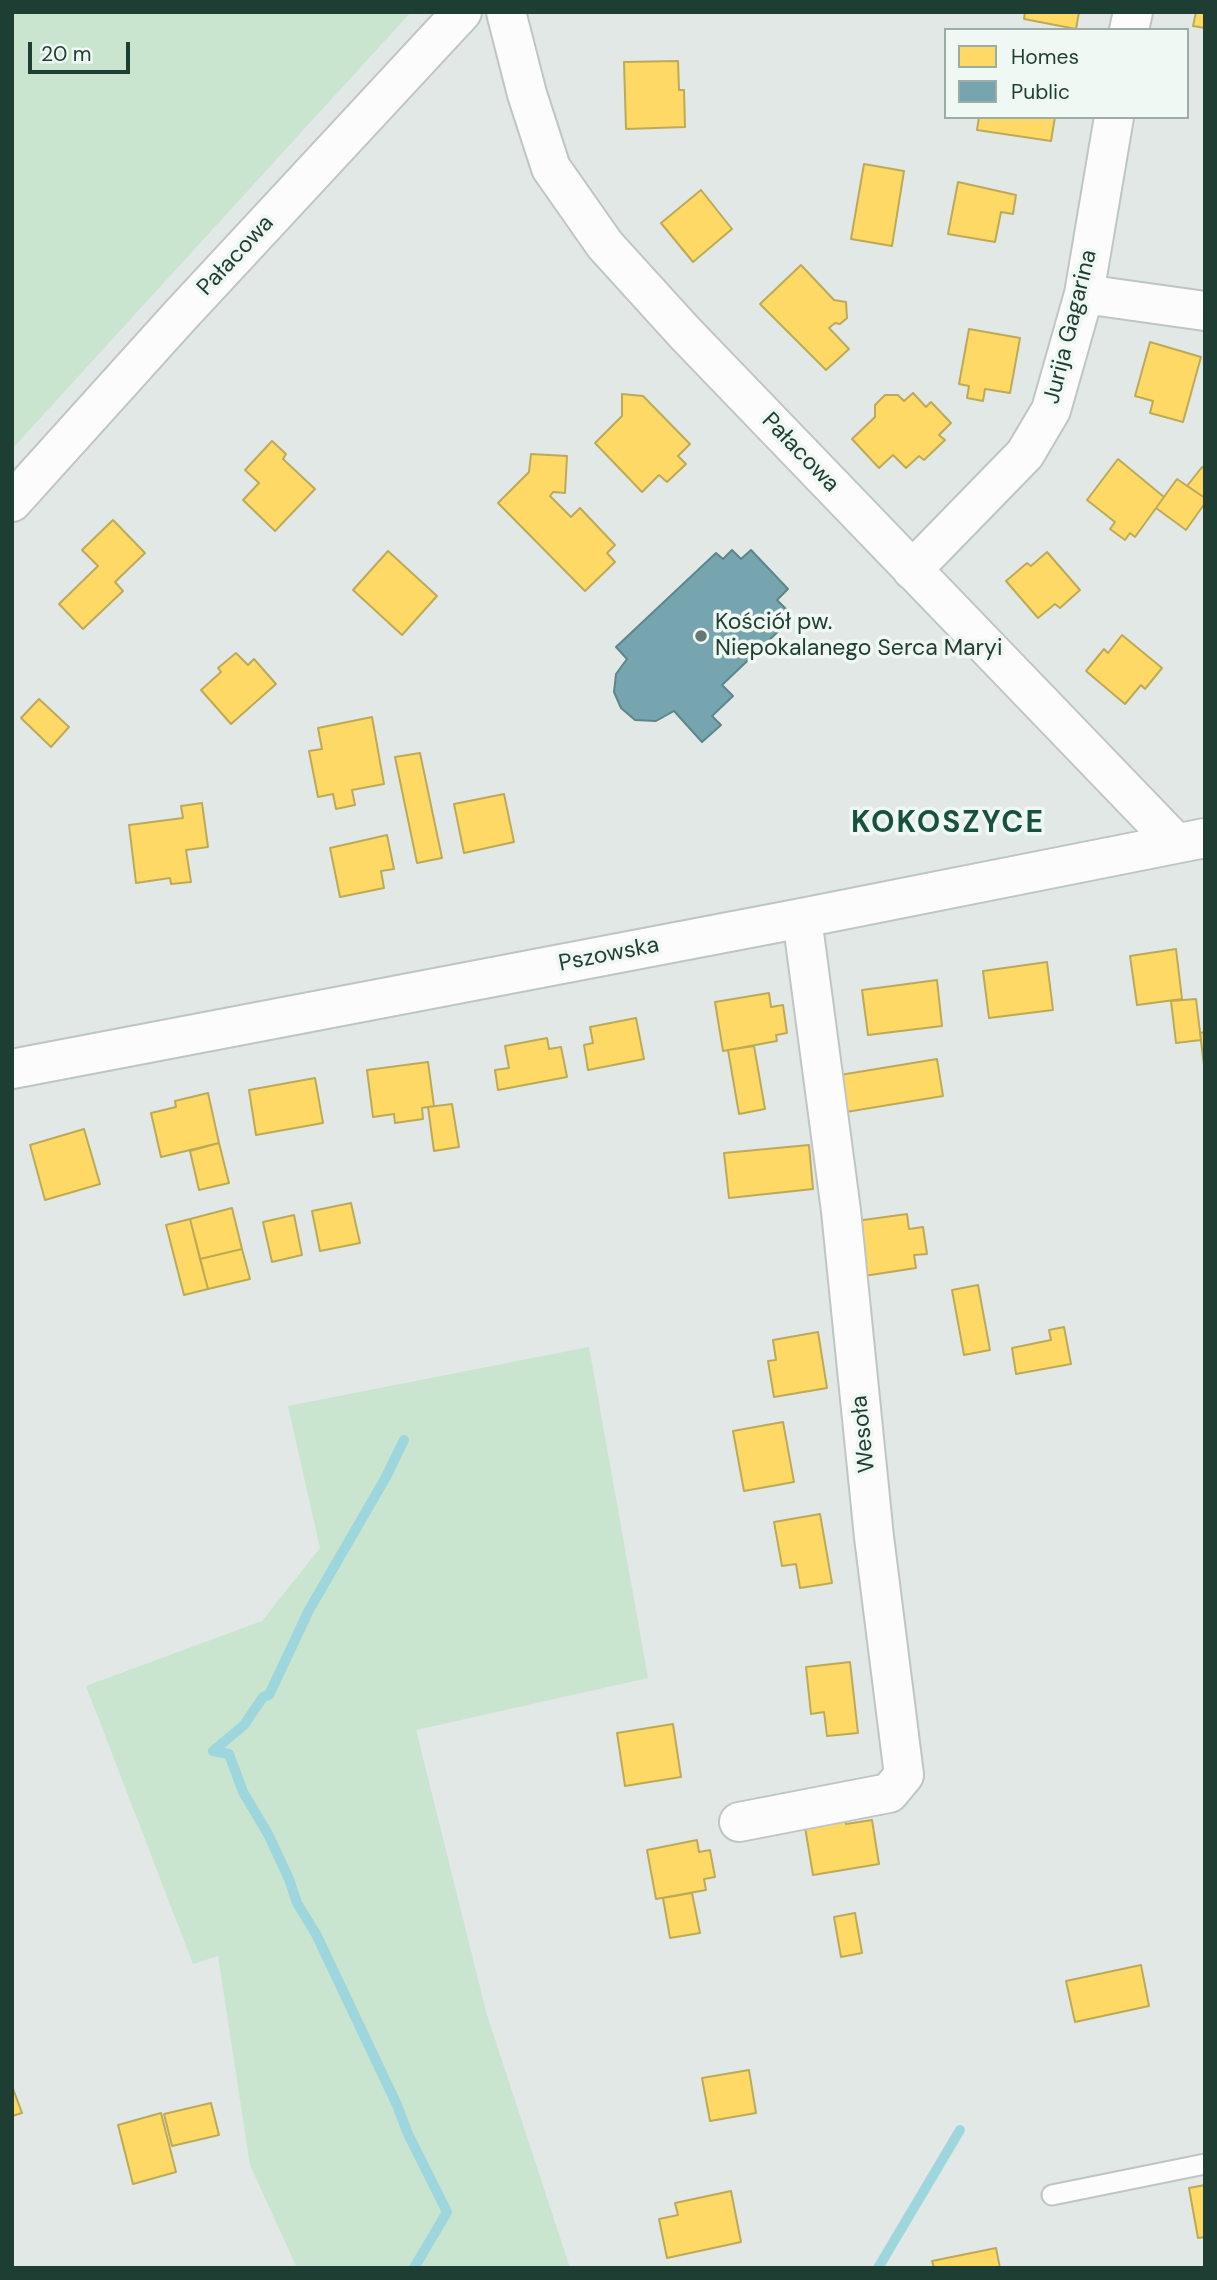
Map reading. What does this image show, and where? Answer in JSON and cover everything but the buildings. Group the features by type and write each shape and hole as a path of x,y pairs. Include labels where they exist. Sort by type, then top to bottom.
{"street":[{"name":"Pałacowa","path":"12,502 187,308 462,12"},
{"name":"Pałacowa","path":"506,12 527,94 551,168 605,245 693,341 912,569 1190,841"},
{"name":"Jurija Gagarina","path":"912,569 1025,454 1051,410 1084,294 1114,119"},
{"path":"1084,294 1205,311"},
{"name":"Pszowska","path":"12,1069 1190,841"},
{"name":"Wesoła","path":"739,1822 889,1793 904,1775 874,1537 841,1211 802,918"}],"lane":[{"path":"1052,2195 1205,2164"}],"green space":[{"path":"12,12 411,12 12,449"},
{"path":"589,1347 648,1678 416,1730 487,2015 570,2268 297,2268 250,2165 218,1956 193,1964 86,1686 262,1621 320,1548 288,1406"}],"waterway":[{"path":"404,1440 386,1477 309,1610 269,1695 263,1697 244,1725 213,1751 229,1754 243,1792 268,1834 297,1903 316,1934 447,2212 414,2268"},
{"path":"878,2268 960,2130"}],"place":[{"name":"Kościół pw. Niepokalanego Serca Maryi","path":"701,636"}],"district":[{"name":"KOKOSZYCE","path":"948,824"}]}
